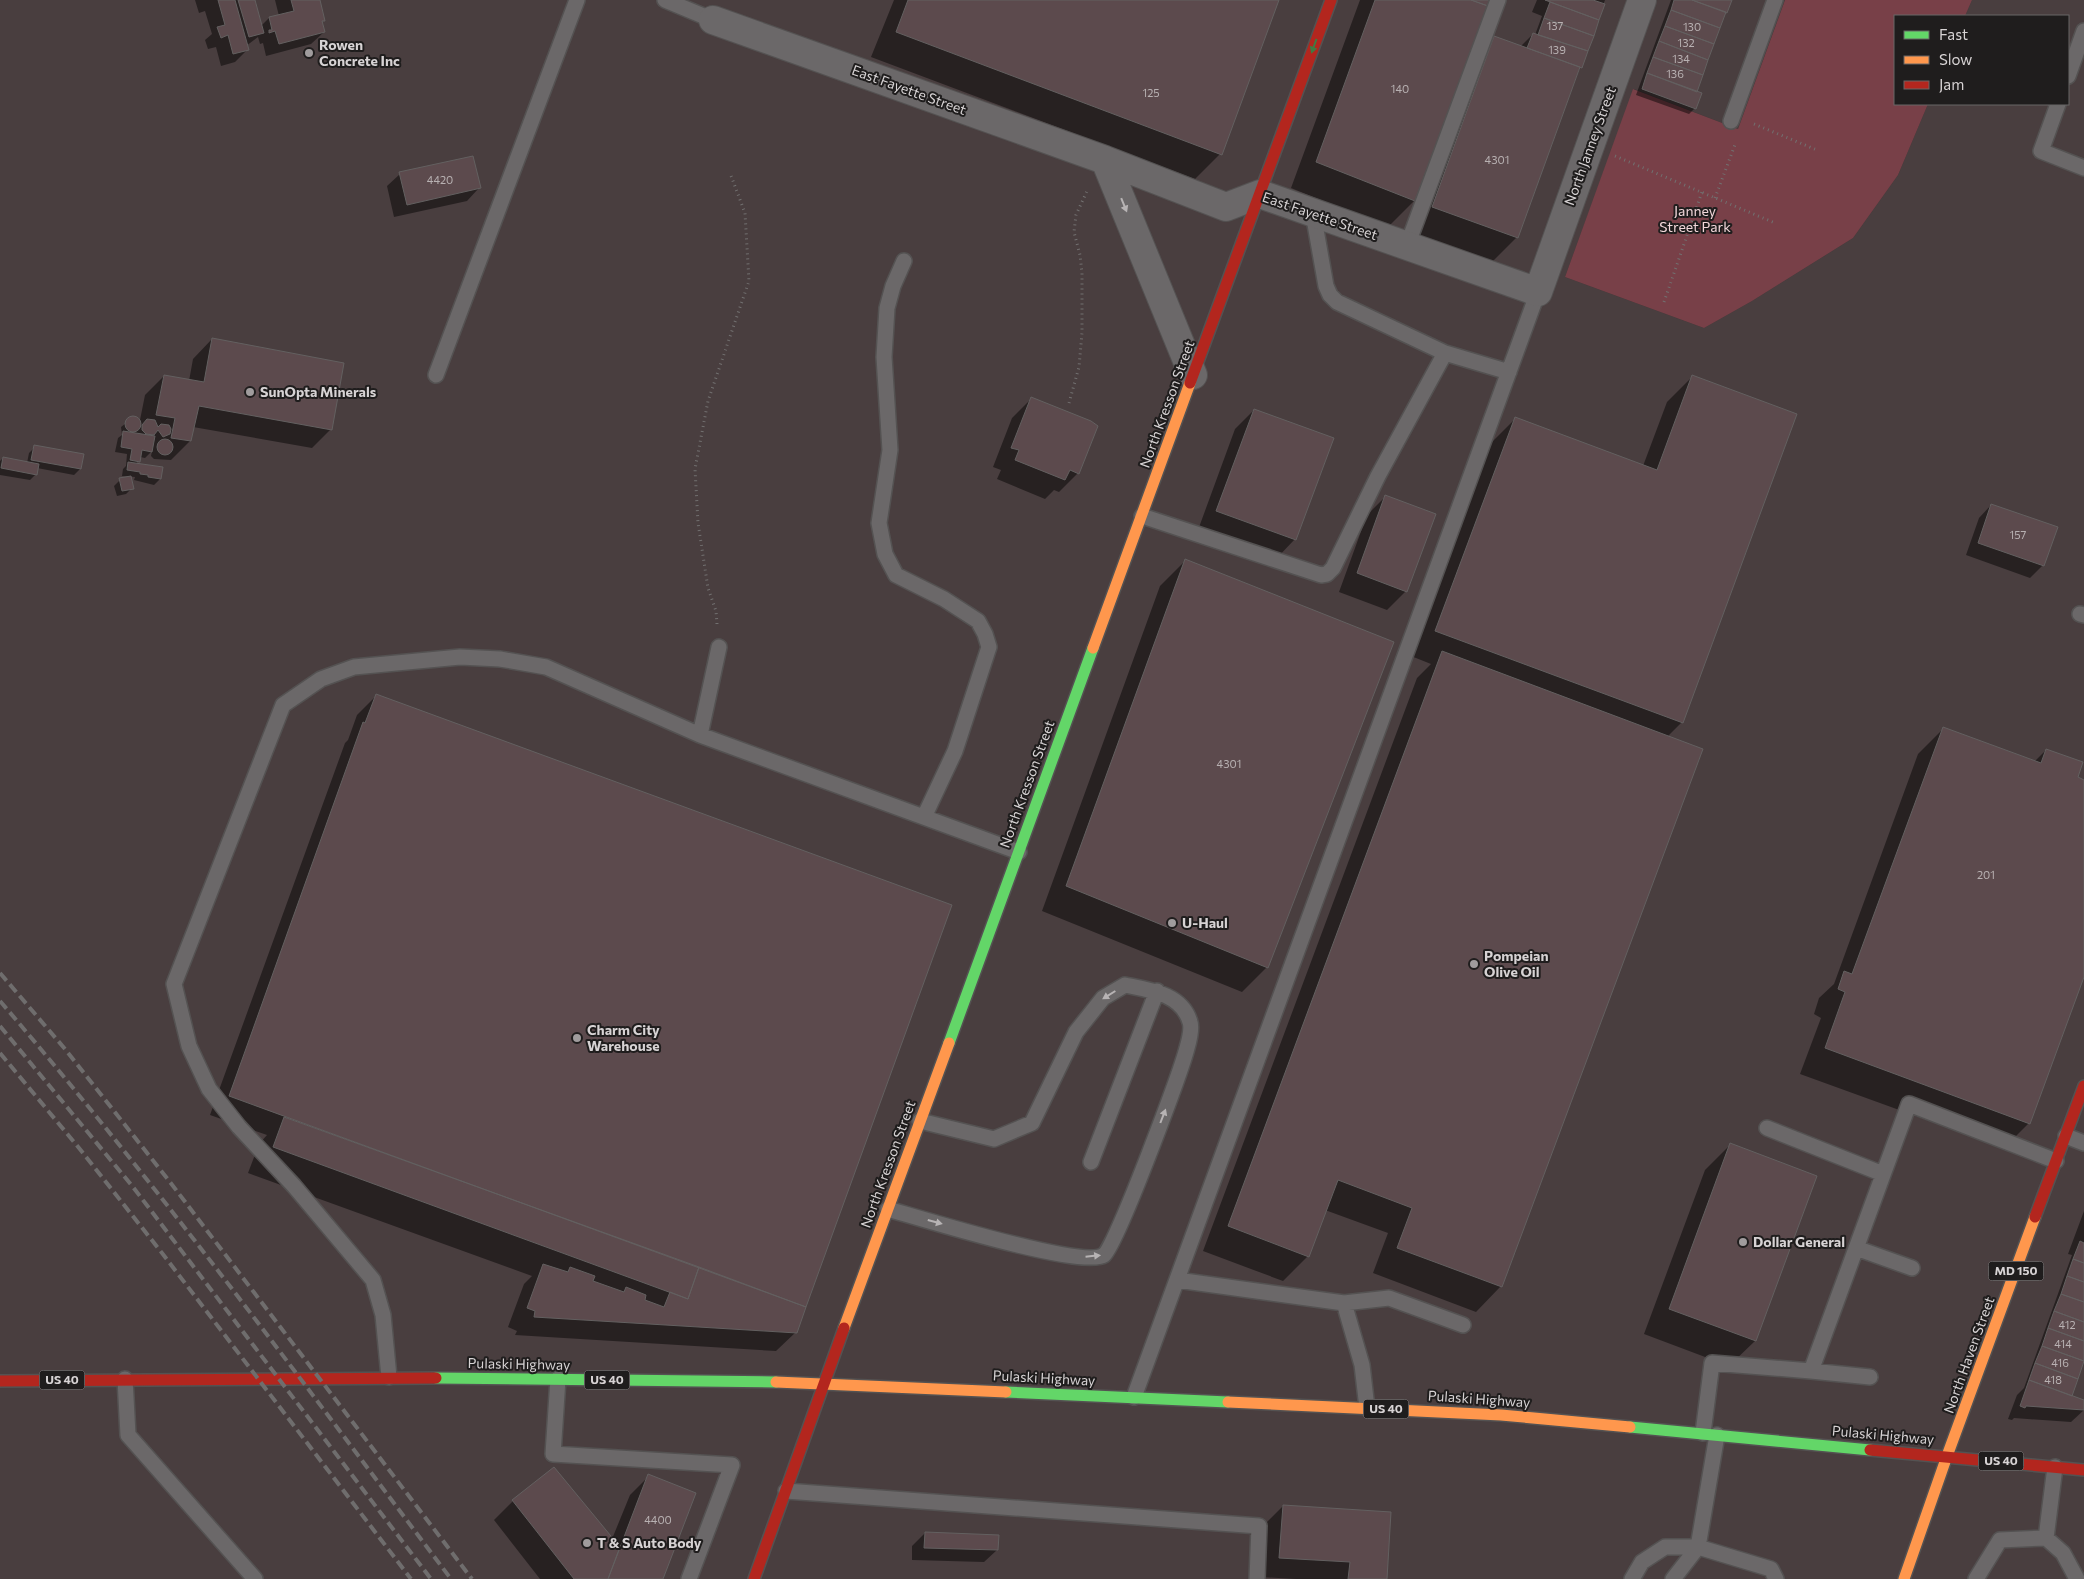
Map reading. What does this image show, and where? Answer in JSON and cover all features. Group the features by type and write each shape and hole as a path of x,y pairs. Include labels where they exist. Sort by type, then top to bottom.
{"main road":[{"name":"North Kresson Street","path":"754,1579 824,1383 1331,0"},
{"name":"North Haven Street","path":"1904,1579 1947,1456 2084,1086"},
{"name":"Pulaski Highway","path":"0,1381 389,1377 824,1383 1500,1415 2084,1470"}],"street":[{"name":"North Janney Street","path":"1538,292 1642,0"},
{"name":"East Fayette Street","path":"713,20 1105,160 1226,207 1260,194 1538,292"},
{"path":"1105,160 1194,374"}],"lane":[{"path":"436,375 577,0"},
{"path":"665,0 713,20"},
{"path":"1407,246 1498,0"},
{"path":"1738,120 1775,0"},
{"path":"2069,73 2084,30"},
{"path":"2058,105 2041,151 2084,168"},
{"path":"1312,213 1326,286 1330,295 1337,302 1445,353 1509,372"},
{"path":"904,261 893,286 887,308 884,347 890,450 879,523 885,554 896,575 944,599 978,621 989,647 955,751 924,817"},
{"path":"1134,1397 1538,292"},
{"path":"1142,516 1321,575 1327,574 1333,568 1378,476 1445,353"},
{"path":"700,735 719,647"},
{"path":"389,1377 383,1315 373,1280 294,1186 239,1127 209,1089 189,1046 174,984 283,705 322,679 354,667 460,657 500,659 546,666 700,735 1019,852"},
{"path":"888,1209 1041,1250 1091,1258 1105,1255 1112,1245 1128,1205 1187,1048 1191,1023 1180,1004 1157,991 1125,985 1103,998 1076,1032 1032,1123 994,1139 920,1121"},
{"path":"1091,1162 1157,991"},
{"path":"1811,1371 1908,1104 2056,1161"},
{"path":"1768,1128 1883,1174"},
{"path":"2066,1136 2084,1143"},
{"path":"1856,1248 1912,1268"},
{"path":"1177,1280 1344,1302 1389,1298 1463,1325"},
{"path":"1344,1302 1362,1365 1367,1408"},
{"path":"1673,1579 1698,1547 1710,1434 1712,1363 1870,1377"},
{"path":"125,1379 128,1435 255,1579"},
{"path":"558,1379 554,1454 732,1465 689,1579"},
{"path":"2046,1538 2055,1467"},
{"path":"786,1491 1258,1526 1257,1579"},
{"path":"1976,1579 2000,1540 2046,1538 2063,1553 2077,1579"},
{"path":"1632,1579 1642,1562 1665,1547 1698,1547 1770,1569 1776,1579"}],"path":[{"path":"1738,120 1817,150"},
{"path":"1715,198 1738,137"},
{"path":"1613,155 1774,223"},
{"path":"1069,404 1079,367 1082,334 1082,274 1080,255 1074,232 1076,215 1105,160"},
{"path":"719,647 716,611 708,588 698,523 695,469 708,401 749,281 745,214 730,173"},
{"path":"1664,302 1702,192"}],"shaded area":[{"path":"0,0 1785,0 1738,129 1634,89 1565,277 1704,328 1752,301 1853,238 1898,175 1928,105 2069,105 2069,15 1965,15 1972,0 2084,0 2084,1579 0,1579"}],"green space":[{"name":"Janney Street Park","path":"1785,0 1972,0 1965,15 1894,15 1894,105 1928,105 1898,175 1853,238 1752,301 1704,328 1565,277 1633,89 1738,129"}],"building":[{"path":"218,0 235,0 249,50 233,54 228,35 221,38 217,27 225,25"},
{"path":"238,0 255,0 264,33 249,37"},
{"path":"291,0 320,0 325,21 322,21 325,32 279,44 275,31 269,33 269,30 272,30 269,17 294,11"},
{"path":"908,0 1279,0 1222,155 896,32"},
{"path":"1375,0 1471,0 1488,6 1415,201 1316,162"},
{"path":"1471,0 1490,0 1488,6"},
{"path":"1545,0 1593,0 1605,4 1599,20"},
{"path":"1674,0 1692,0 1726,12 1720,28 1671,10"},
{"path":"1692,0 1732,0 1727,13"},
{"path":"1550,2 1599,20 1594,36 1544,18"},
{"path":"1671,10 1720,28 1714,44 1665,26"},
{"path":"1544,18 1594,36 1588,51 1538,35"},
{"path":"1665,26 1714,44 1708,60 1659,41"},
{"path":"1533,33 1588,51 1582,68 1527,48"},
{"path":"1494,36 1580,67 1518,238 1432,207"},
{"path":"1659,41 1708,60 1703,75 1653,57"},
{"path":"1653,57 1703,75 1697,92 1647,73"},
{"path":"1647,73 1702,93 1696,109 1642,89"},
{"path":"473,156 481,188 407,205 399,172"},
{"name":"SunOpta Minerals","path":"212,338 344,363 332,430 199,406 191,441 171,438 175,418 156,415 164,375 204,382"},
{"path":"1692,375 1797,414 1683,723 1435,631 1515,417 1657,470"},
{"path":"1031,397 1091,421 1098,426 1079,474 1070,470 1065,480 1015,460 1019,450 1011,448"},
{"path":"1254,409 1334,438 1296,540 1216,511"},
{"path":"130,416 136,416 141,421 139,430 130,432 125,427 125,421"},
{"path":"147,419 155,420 158,427 161,424 169,425 171,429 170,434 163,437 158,430 154,435 146,434 142,430 142,425"},
{"path":"123,431 155,436 152,452 142,450 140,462 130,460 132,449 121,447"},
{"path":"165,439 171,441 173,447 171,453 165,455 159,453 157,447 159,441"},
{"path":"34,445 84,454 81,469 31,460"},
{"path":"3,457 39,464 37,475 1,468"},
{"path":"128,462 163,467 161,479 127,470"},
{"path":"131,476 134,489 122,491 119,478"},
{"path":"1385,495 1436,514 1407,592 1357,573"},
{"path":"1991,504 2058,527 2044,566 1978,543"},
{"path":"1185,559 1394,642 1268,968 1066,886"},
{"name":"Pompeian Olive Oil","path":"1442,651 1703,749 1502,1287 1397,1248 1412,1208 1338,1180 1309,1257 1228,1226"},
{"name":"Charm City Warehouse","path":"376,694 952,905 806,1307 229,1096 363,722 365,723"},
{"path":"1943,727 2041,763 2046,749 2083,762 2078,777 2084,780 2084,977 2030,1124 1825,1048 1845,992 1838,989 1844,971 1852,974"},
{"path":"284,1117 699,1267 688,1299 273,1147"},
{"name":"Dollar General","path":"1730,1143 1817,1176 1756,1341 1669,1309"},
{"path":"2080,1241 2084,1243 2084,1263 2073,1259"},
{"path":"2073,1259 2084,1263 2084,1282 2067,1276"},
{"path":"543,1264 568,1272 570,1267 595,1276 593,1281 624,1292 626,1287 646,1295 645,1300 664,1307 670,1292 688,1299 699,1267 806,1307 797,1333 534,1317 535,1311 527,1308"},
{"path":"2067,1276 2084,1282 2084,1302 2061,1294"},
{"path":"2061,1294 2084,1302 2084,1322 2054,1311"},
{"path":"2054,1311 2084,1322 2084,1341 2048,1328"},
{"path":"2048,1328 2084,1341 2084,1361 2042,1346"},
{"path":"2042,1346 2084,1361 2078,1379 2035,1363"},
{"path":"2035,1363 2078,1379 2072,1396 2029,1380"},
{"path":"2029,1380 2084,1400 2084,1410 2026,1406 2025,1408 2020,1406"},
{"path":"554,1467 620,1547 608,1579 574,1579 512,1500"},
{"path":"648,1474 696,1493 663,1579 608,1579"},
{"path":"1283,1505 1391,1512 1387,1579 1348,1579 1350,1562 1279,1558"},
{"path":"925,1532 999,1535 998,1550 924,1548"}],"railway":[{"path":"0,973 65,1049 170,1182 472,1579"},
{"path":"0,1001 174,1214 286,1359 451,1579"},
{"path":"0,1026 133,1187 431,1579"},
{"path":"0,1053 79,1148 162,1253 411,1579"}],"traffic: fast":[{"path":"949,1043 1093,648"},
{"path":"436,1378 776,1382"},
{"path":"1006,1392 1228,1402"},
{"path":"1630,1427 1870,1450"}],"traffic: slow":[{"path":"1093,648 1190,383"},
{"path":"844,1328 949,1043"},
{"path":"1947,1456 2035,1217"},
{"path":"776,1382 1006,1392"},
{"path":"1228,1402 1501,1415 1630,1427"},
{"path":"1904,1579 1947,1456"}],"traffic: jam":[{"path":"1190,383 1331,0"},
{"path":"2035,1217 2084,1086"},
{"path":"754,1579 844,1328"},
{"path":"0,1381 436,1378"},
{"path":"1870,1450 2084,1470"}],"place":[{"name":"Rowen Concrete Inc","path":"309,53"},
{"name":"SunOpta Minerals","path":"250,392"},
{"name":"U-Haul","path":"1172,923"},
{"name":"Pompeian Olive Oil","path":"1474,964"},
{"name":"Charm City Warehouse","path":"577,1038"},
{"name":"Dollar General","path":"1743,1242"},
{"name":"T & S Auto Body","path":"587,1543"}]}
